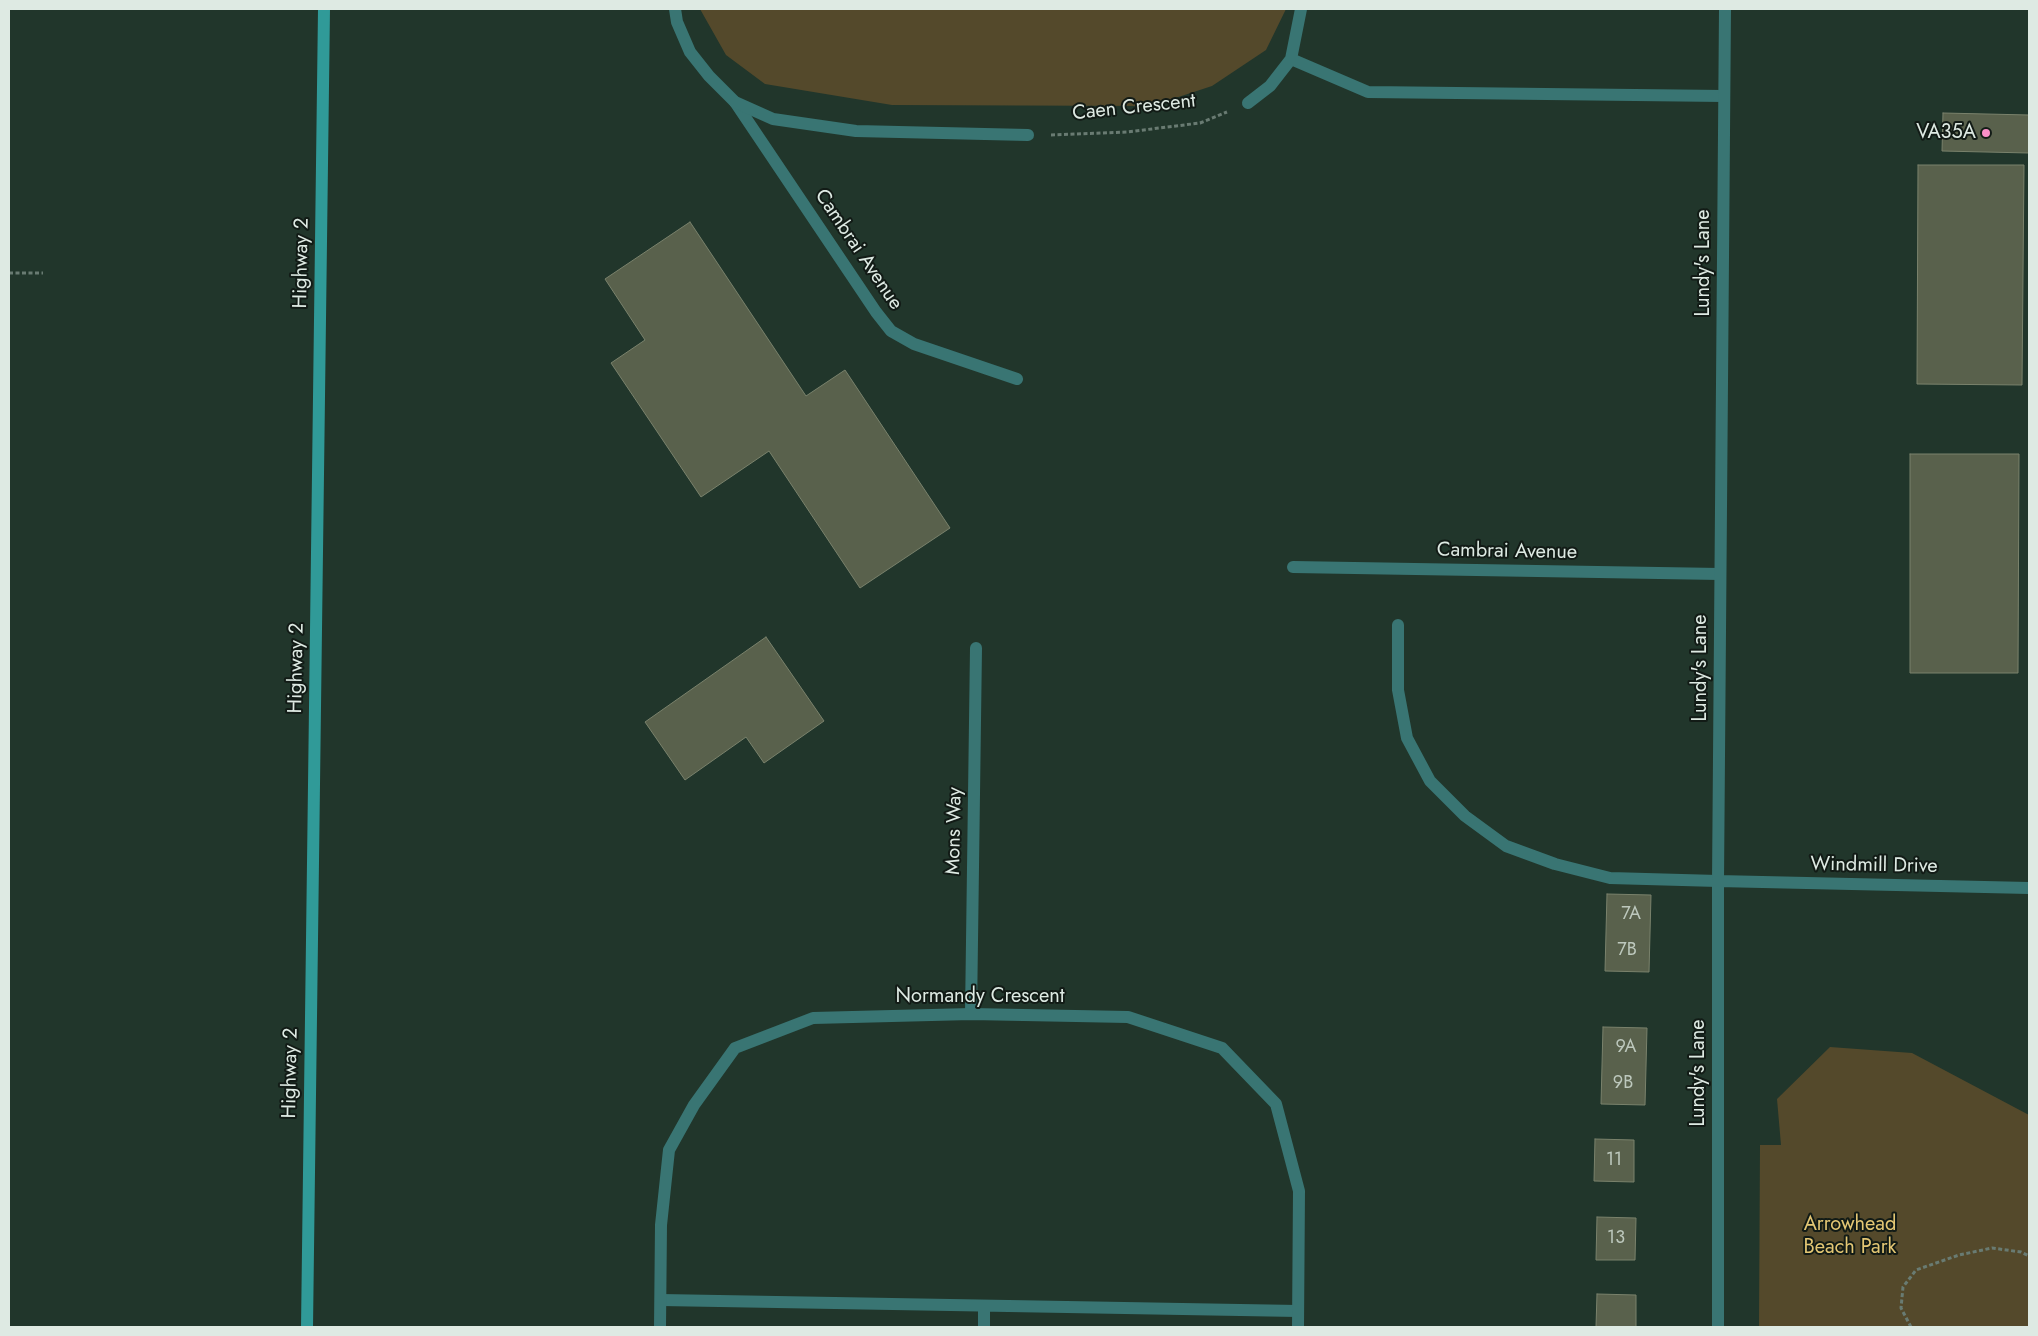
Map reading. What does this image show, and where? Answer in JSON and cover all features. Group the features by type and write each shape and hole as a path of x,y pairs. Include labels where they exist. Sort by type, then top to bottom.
{"main road":[{"name":"Highway 2","path":"306,1327 324,9"}],"street":[{"name":"Cambrai Avenue","path":"675,9 677,22 690,52 709,76 736,102 876,312 891,331 914,344 1017,379"},
{"path":"1248,103 1270,86 1291,59 1301,9"},
{"name":"Lundy's Lane","path":"1718,1327 1718,881 1725,9"},
{"path":"1291,59 1368,92 1724,96"},
{"name":"Cambrai Avenue","path":"736,102 773,119 856,131 1028,135"},
{"name":"Cambrai Avenue","path":"1293,567 1720,574"},
{"name":"Windmill Drive","path":"1398,625 1398,690 1407,738 1430,780 1465,816 1506,846 1555,864 1610,878 2029,888"},
{"name":"Mons Way","path":"971,1014 976,648"},
{"name":"Normandy Crescent","path":"660,1327 661,1225 669,1150 694,1105 735,1048 813,1018 971,1014 1128,1017 1222,1048 1276,1104 1299,1191 1298,1327"},
{"path":"661,1300 1298,1311"},
{"path":"984,1306 984,1327"}],"path":[{"name":"Caen Crescent","path":"1028,135 1127,132 1200,123 1248,103"},
{"path":"9,273 43,273"},
{"path":"1911,1327 1901,1308 1903,1287 1916,1270 1960,1255 1992,1248 2021,1252 2029,1256"}],"green space":[{"path":"700,9 1286,9 1266,50 1212,86 1151,106 892,105 765,84 726,55"},
{"name":"Arrowhead Beach Park","path":"1830,1047 1912,1053 2029,1115 2029,1327 1759,1327 1760,1145 1781,1145 1777,1099"}],"building":[{"name":"VA35A","path":"1943,113 2029,115 2029,153 1942,151"},
{"path":"1918,165 2024,165 2022,385 1917,384"},
{"path":"690,222 806,396 845,370 950,528 860,588 769,451 701,497 611,363 645,340 605,279"},
{"path":"1910,454 2019,454 2018,673 1910,673"},
{"path":"766,637 824,721 764,763 746,737 685,780 645,722"},
{"path":"1607,894 1651,895 1649,972 1605,971"},
{"path":"1603,1027 1647,1028 1645,1105 1601,1104"},
{"path":"1595,1139 1634,1140 1634,1182 1594,1181"},
{"path":"1597,1217 1636,1218 1635,1260 1596,1260"},
{"path":"1597,1294 1636,1295 1636,1327 1596,1327"}],"place":[{"name":"VA35A","path":"1986,133"}]}
